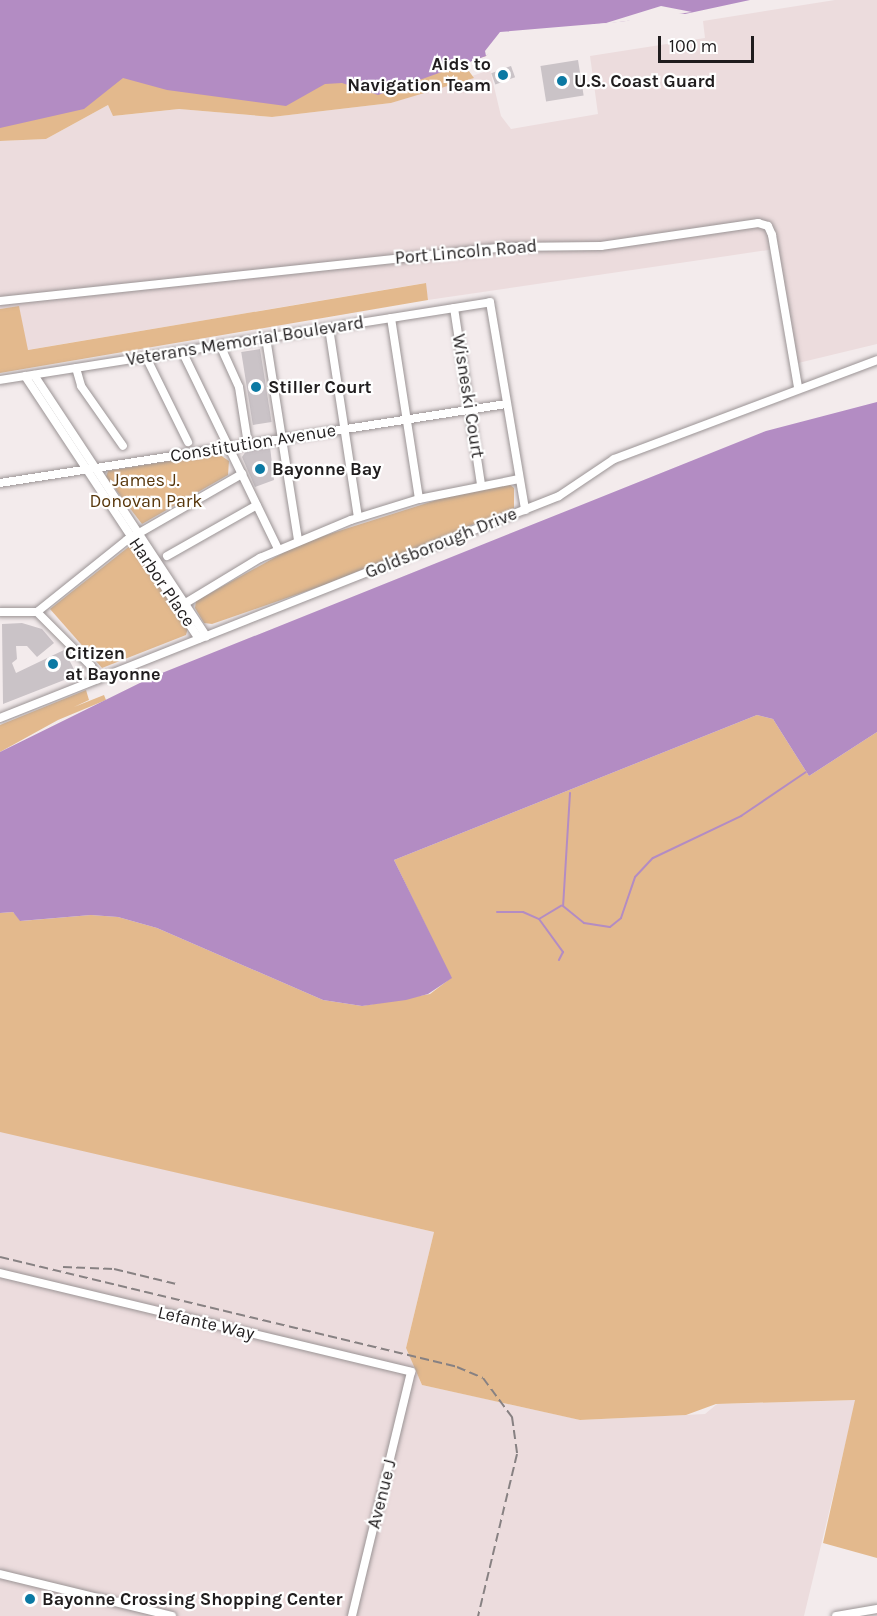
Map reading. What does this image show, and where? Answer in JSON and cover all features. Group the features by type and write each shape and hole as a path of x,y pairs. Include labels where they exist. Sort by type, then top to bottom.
{"street":[{"name":"Port Lincoln Road","path":"0,301 506,246 601,246 758,223 768,226 772,235 798,387"},
{"name":"Veterans Memorial Boulevard","path":"0,380 490,302 506,404"},
{"name":"Wisneski Court","path":"454,308 481,485"},
{"path":"391,318 419,499"},
{"path":"329,328 358,517"},
{"path":"266,338 298,540"},
{"path":"220,345 239,387 248,444"},
{"path":"182,351 278,549"},
{"path":"146,357 188,442"},
{"name":"Goldsborough Drive","path":"0,718 525,510 569,491 609,461 798,387 877,360"},
{"path":"76,368 81,386 123,446"},
{"name":"Harbor Place","path":"30,375 131,537 203,638"},
{"name":"Constitution Avenue","path":"0,483 506,404"},
{"path":"506,404 525,510"},
{"name":"Harbor Place","path":"90,468 139,532 186,602 203,638"},
{"path":"0,612 37,612 131,537 242,474"},
{"path":"179,607 278,549 358,517 419,499 519,478"},
{"path":"167,556 257,505"},
{"path":"37,612 91,666 98,679"},
{"name":"Lefante Way","path":"0,1273 411,1372"},
{"name":"Avenue J","path":"352,1616 411,1372"},
{"path":"0,1574 172,1616"},
{"path":"836,1616 877,1609"}],"shaded area":[{"path":"0,0 750,0 685,14 664,11 626,21 502,35 486,56 378,95 342,83 325,84 286,106 167,90 123,78 84,109 0,128"},
{"path":"835,0 877,0 877,344 794,364 775,249 428,300 425,283 27,350 19,307 0,309 0,141 46,139 108,105 114,116 179,109 272,117 391,103 490,70 501,116 511,129 598,114 590,56 705,38 703,21"},
{"path":"877,402 877,732 809,776 773,719 757,715 394,860 452,978 428,994 406,1000 362,1006 323,1000 157,928 118,917 91,915 20,921 13,912 0,913 0,752 152,677 766,431"},
{"path":"0,1131 434,1232 406,1348 422,1385 581,1420 705,1414 717,1404 856,1400 804,1616 0,1616"}],"green space":[{"path":"0,0 105,66 500,32 486,56 463,63 474,78 391,103 272,117 179,109 113,116 108,105 46,139 0,141"},
{"path":"426,283 428,300 0,373 0,309 19,306 28,350"},
{"name":"James J. Donovan Park","path":"217,453 229,461 228,475 142,524 106,477 108,471"},
{"path":"509,484 514,488 514,508 324,585 212,624 204,623 195,608 196,601 301,543 446,497"},
{"path":"131,545 188,628 186,635 102,668 50,609"},
{"path":"86,690 89,700 74,707 104,695 106,700 58,720 0,752 0,725"},
{"path":"757,715 773,719 809,776 877,732 877,1558 823,1543 855,1400 716,1404 686,1415 580,1420 422,1385 406,1348 434,1232 0,1132 0,913 13,912 21,921 91,915 118,917 157,928 323,1000 362,1006 430,994 451,978 394,860"}],"pier":[{"path":"661,6 692,12 503,38 486,56 485,51 500,32 606,23"}],"building":[{"name":"U.S. Coast Guard","path":"578,60 584,96 546,102 540,66"},
{"name":"Aids to Navigation Team","path":"511,66 515,77 495,84 491,73"},
{"name":"Stiller Court","path":"260,349 272,422 253,425 241,352"},
{"name":"Bayonne Bay","path":"270,447 274,480 255,487 242,457 246,451"},
{"name":"Citizen at Bayonne","path":"22,623 42,629 54,643 37,657 27,646 16,646 17,659 12,663 16,673 64,650 77,675 3,704 2,624"}],"waterway":[{"path":"570,793 563,906 584,923 610,927 621,918 635,877 653,858 741,816 806,772"},
{"path":"497,912 523,912 539,919 561,906"},
{"path":"539,919 563,952 559,960"}],"railway":[{"path":"0,1257 457,1367 483,1378 512,1417 517,1454 478,1616"},
{"path":"63,1267 114,1269 176,1284"}],"place":[{"name":"Aids to Navigation Team","path":"503,75"},
{"name":"U.S. Coast Guard","path":"562,81"},
{"name":"Stiller Court","path":"256,387"},
{"name":"Bayonne Bay","path":"260,469"},
{"name":"Citizen at Bayonne","path":"53,664"},
{"name":"Bayonne Crossing Shopping Center","path":"30,1599"}]}
